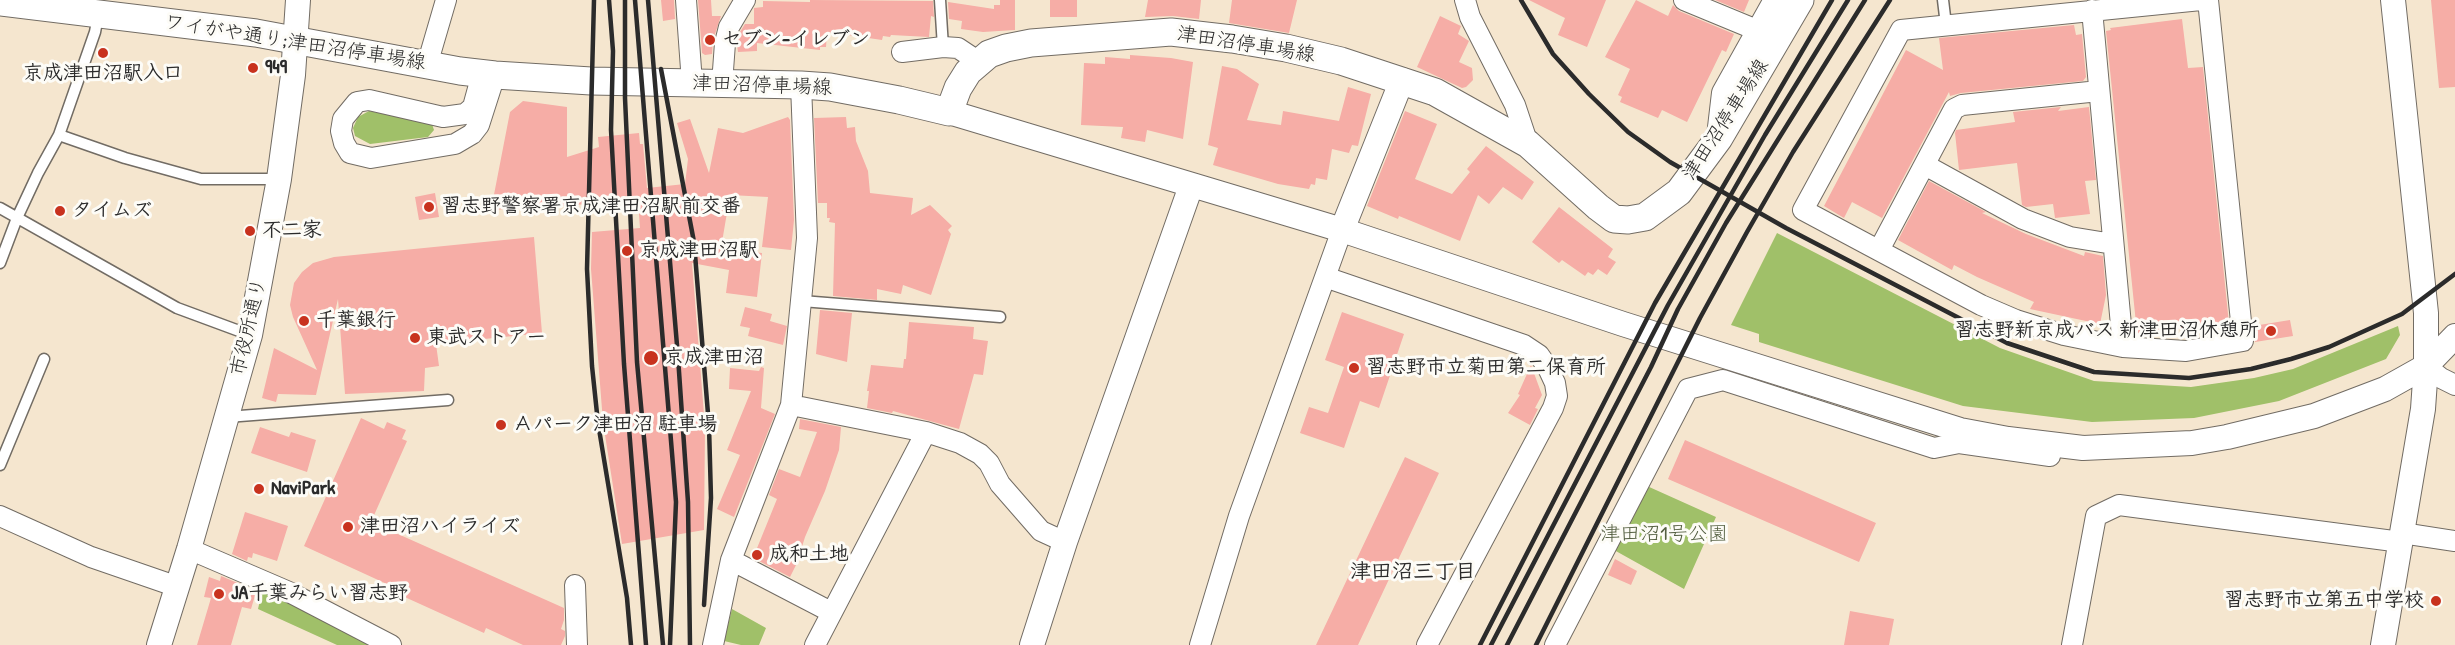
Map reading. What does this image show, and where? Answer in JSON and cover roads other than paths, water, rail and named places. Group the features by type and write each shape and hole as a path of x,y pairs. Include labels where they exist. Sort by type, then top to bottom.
{"main road":[{"name":"津田沼停車場線","path":"488,75 591,81 830,87 899,99 949,112 958,88 979,62 989,54 1031,43 1171,32 1286,48 1341,61 1435,92 1528,144 1598,207 1614,219 1628,220 1645,217 1679,192 1719,138 1800,0"},
{"name":"ワイがや通り;津田沼停車場線","path":"5,2 296,39 488,75"}],"street":[{"name":"市役所通り","path":"159,645 189,549 249,335 279,179 296,39 298,0"},
{"path":"427,65 446,0"},
{"path":"686,0 693,83"},
{"path":"722,84 725,43 729,27 745,0"},
{"path":"1466,0 1470,17 1515,105 1528,144"},
{"path":"1684,0 1759,31"},
{"path":"1719,138 1724,93 1776,0"},
{"path":"2201,0 1901,30 1803,210 1981,305 2016,320 2064,336 2123,347 2186,351 2242,341 2208,0"},
{"path":"2383,645 2423,409 2426,366 2426,313 2393,0"},
{"path":"2092,10 2123,347"},
{"path":"902,52 943,47 958,48 979,62"},
{"path":"488,75 479,125 465,139 443,146 371,158 350,153 344,143 341,131 343,119 357,102 369,100 443,117 465,114 473,107 488,75"},
{"path":"1200,645 1239,516 1342,230 1402,80"},
{"path":"713,645 731,560 791,405 802,301 807,212 801,85"},
{"path":"1879,250 1954,109 1962,105 2099,91"},
{"path":"949,112 1342,230 1623,324 1960,430 2008,439 2083,448 2192,443 2228,437 2314,416 2385,389 2426,366 2455,336"},
{"path":"443,117 447,130 443,146"},
{"path":"1925,165 2023,219 2070,237 2113,244"},
{"path":"1032,645 1065,542 1191,186"},
{"path":"1325,277 1524,345 1539,355 1556,384 1557,396 1553,408 1427,645"},
{"path":"2426,366 2441,378 2455,385"},
{"path":"1555,645 1688,389 1723,380 1934,448 1959,443 2064,458 2083,448"},
{"path":"791,405 926,432 960,443 980,454 989,463 1000,484 1041,531 1065,542"},
{"path":"815,645 926,432"},
{"path":"2072,645 2096,516 2120,505 2401,538 2455,540"},
{"path":"0,516 91,557 178,586"},
{"path":"189,549 289,592 391,645"},
{"path":"731,560 831,612"},
{"path":"575,585 577,645"}],"lane":[{"path":"940,0 943,47"},
{"path":"1943,0 1946,25"},
{"path":"0,263 17,218 59,135 95,32 98,14"},
{"path":"59,135 124,158 201,179 279,179"},
{"path":"0,208 177,308 249,335"},
{"path":"802,301 1000,317"},
{"path":"0,465 44,359"},
{"path":"227,417 448,400"}],"railway":[{"path":"594,0 587,269 592,366 598,423 627,598 631,645"},
{"path":"609,0 613,51 611,130 624,364 646,645"},
{"path":"625,0 625,98 637,362 663,645"},
{"path":"635,0 676,502 670,645"},
{"path":"648,0 688,502 690,645"},
{"path":"1521,0 1553,54 1589,94 1628,132 1670,162 1786,228 2007,343 2094,372 2189,378 2251,369 2291,359 2329,347 2402,314 2455,274"},
{"path":"1480,645 1655,303 1832,0"},
{"path":"1491,645 1668,305 1765,135 1848,0"},
{"path":"1507,645 1651,367 1678,309 1726,223 1865,0"},
{"path":"1536,645 1700,318 1747,232 1793,152 1890,0"},
{"path":"661,69 694,242 709,426 711,498 704,605"}],"place":[{"name":"セブン-イレブン","path":"710,40"},
{"name":"京成津田沼駅入口","path":"103,53"},
{"name":"949","path":"253,68"},
{"name":"習志野警察署京成津田沼駅前交番","path":"429,207"},
{"name":"タイムズ","path":"60,211"},
{"name":"不二家","path":"250,231"},
{"name":"京成津田沼駅","path":"627,251"},
{"name":"千葉銀行","path":"304,321"},
{"name":"習志野新京成バス 新津田沼休憩所","path":"2271,331"},
{"name":"東武ストアー","path":"415,338"},
{"name":"京成津田沼","path":"651,358"},
{"name":"習志野市立菊田第二保育所","path":"1354,368"},
{"name":"Ａパーク津田沼 駐車場","path":"501,425"},
{"name":"NaviPark","path":"259,489"},
{"name":"津田沼ハイライズ","path":"348,527"},
{"name":"成和土地","path":"757,555"},
{"name":"JA千葉みらい習志野","path":"219,594"},
{"name":"習志野市立第五中学校","path":"2436,601"}],"district":[{"name":"津田沼三丁目","path":"1413,572"}],"park label":[{"name":"津田沼1号公園","path":"1664,535"}]}
